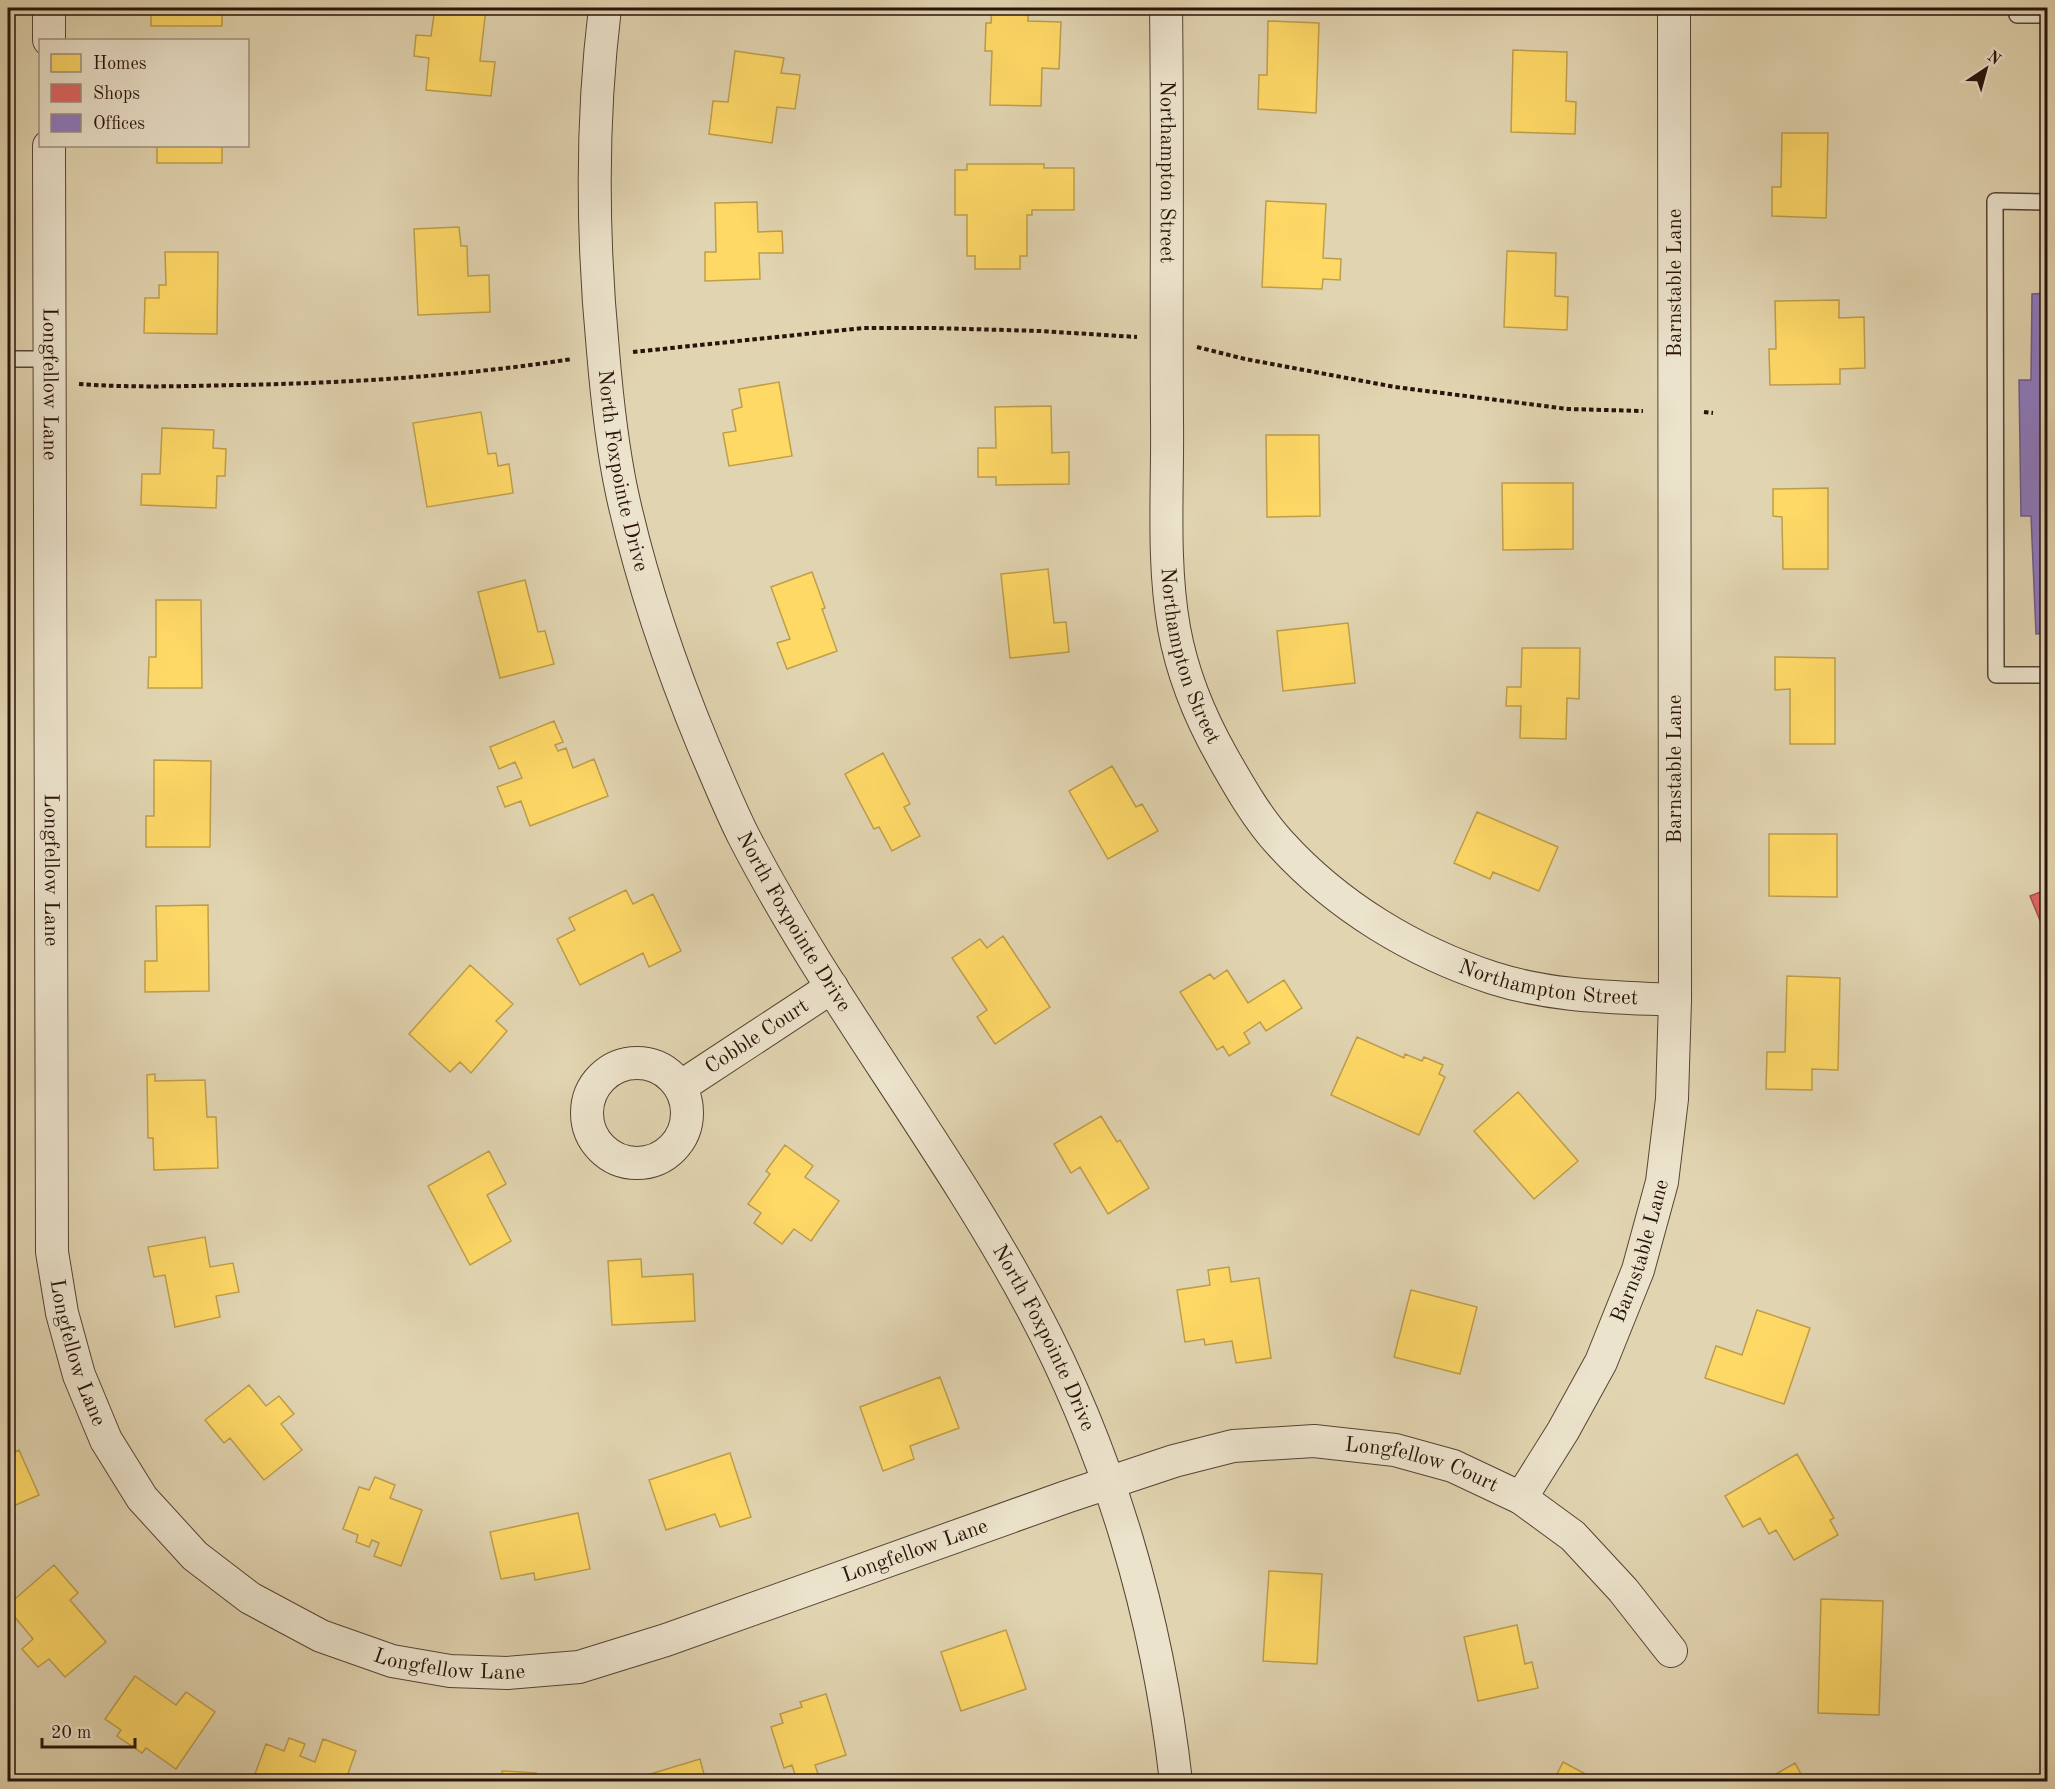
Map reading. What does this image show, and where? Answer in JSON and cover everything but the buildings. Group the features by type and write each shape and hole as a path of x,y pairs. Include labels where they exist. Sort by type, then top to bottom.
{"street":[{"path":"48,8 49,39"},
{"name":"North Foxpointe Drive","path":"605,8 598,61 594,223 608,408 621,491 661,634 683,696 741,831 774,892 991,1237 1033,1311 1073,1395 1108,1483 1151,1630 1170,1727 1176,1782"},
{"name":"Northampton Street","path":"1166,8 1168,580 1174,631 1189,685 1210,734 1240,788 1279,842 1320,882 1369,919 1427,953 1495,979 1555,992 1611,998 1674,1000"},
{"name":"Barnstable Lane","path":"1521,1498 1563,1431 1601,1362 1638,1270 1662,1182 1672,1099 1676,412 1674,8"},
{"name":"Longfellow Lane","path":"49,147 52,1252 62,1313 79,1375 106,1440 142,1498 195,1556 250,1598 321,1636 392,1661 450,1671 507,1673 579,1667 666,1640 1108,1483"},
{"name":"Cobble Court","path":"680,1087 832,987"},
{"name":"Longfellow Court","path":"1108,1483 1174,1461 1233,1446 1314,1441 1395,1450 1454,1466 1521,1498 1573,1536 1623,1590 1671,1651"}],"lane":[{"path":"2017,15 2048,15"},
{"path":"2048,202 1995,201 1996,675 2048,675"},
{"path":"8,359 49,371"}],"path":[{"path":"623,353 863,328 1040,331 1146,338"},
{"path":"1195,346 1395,387 1474,398 1568,409 1713,412"},
{"path":"49,371 87,385 201,386 334,383 529,365 582,357"}]}
